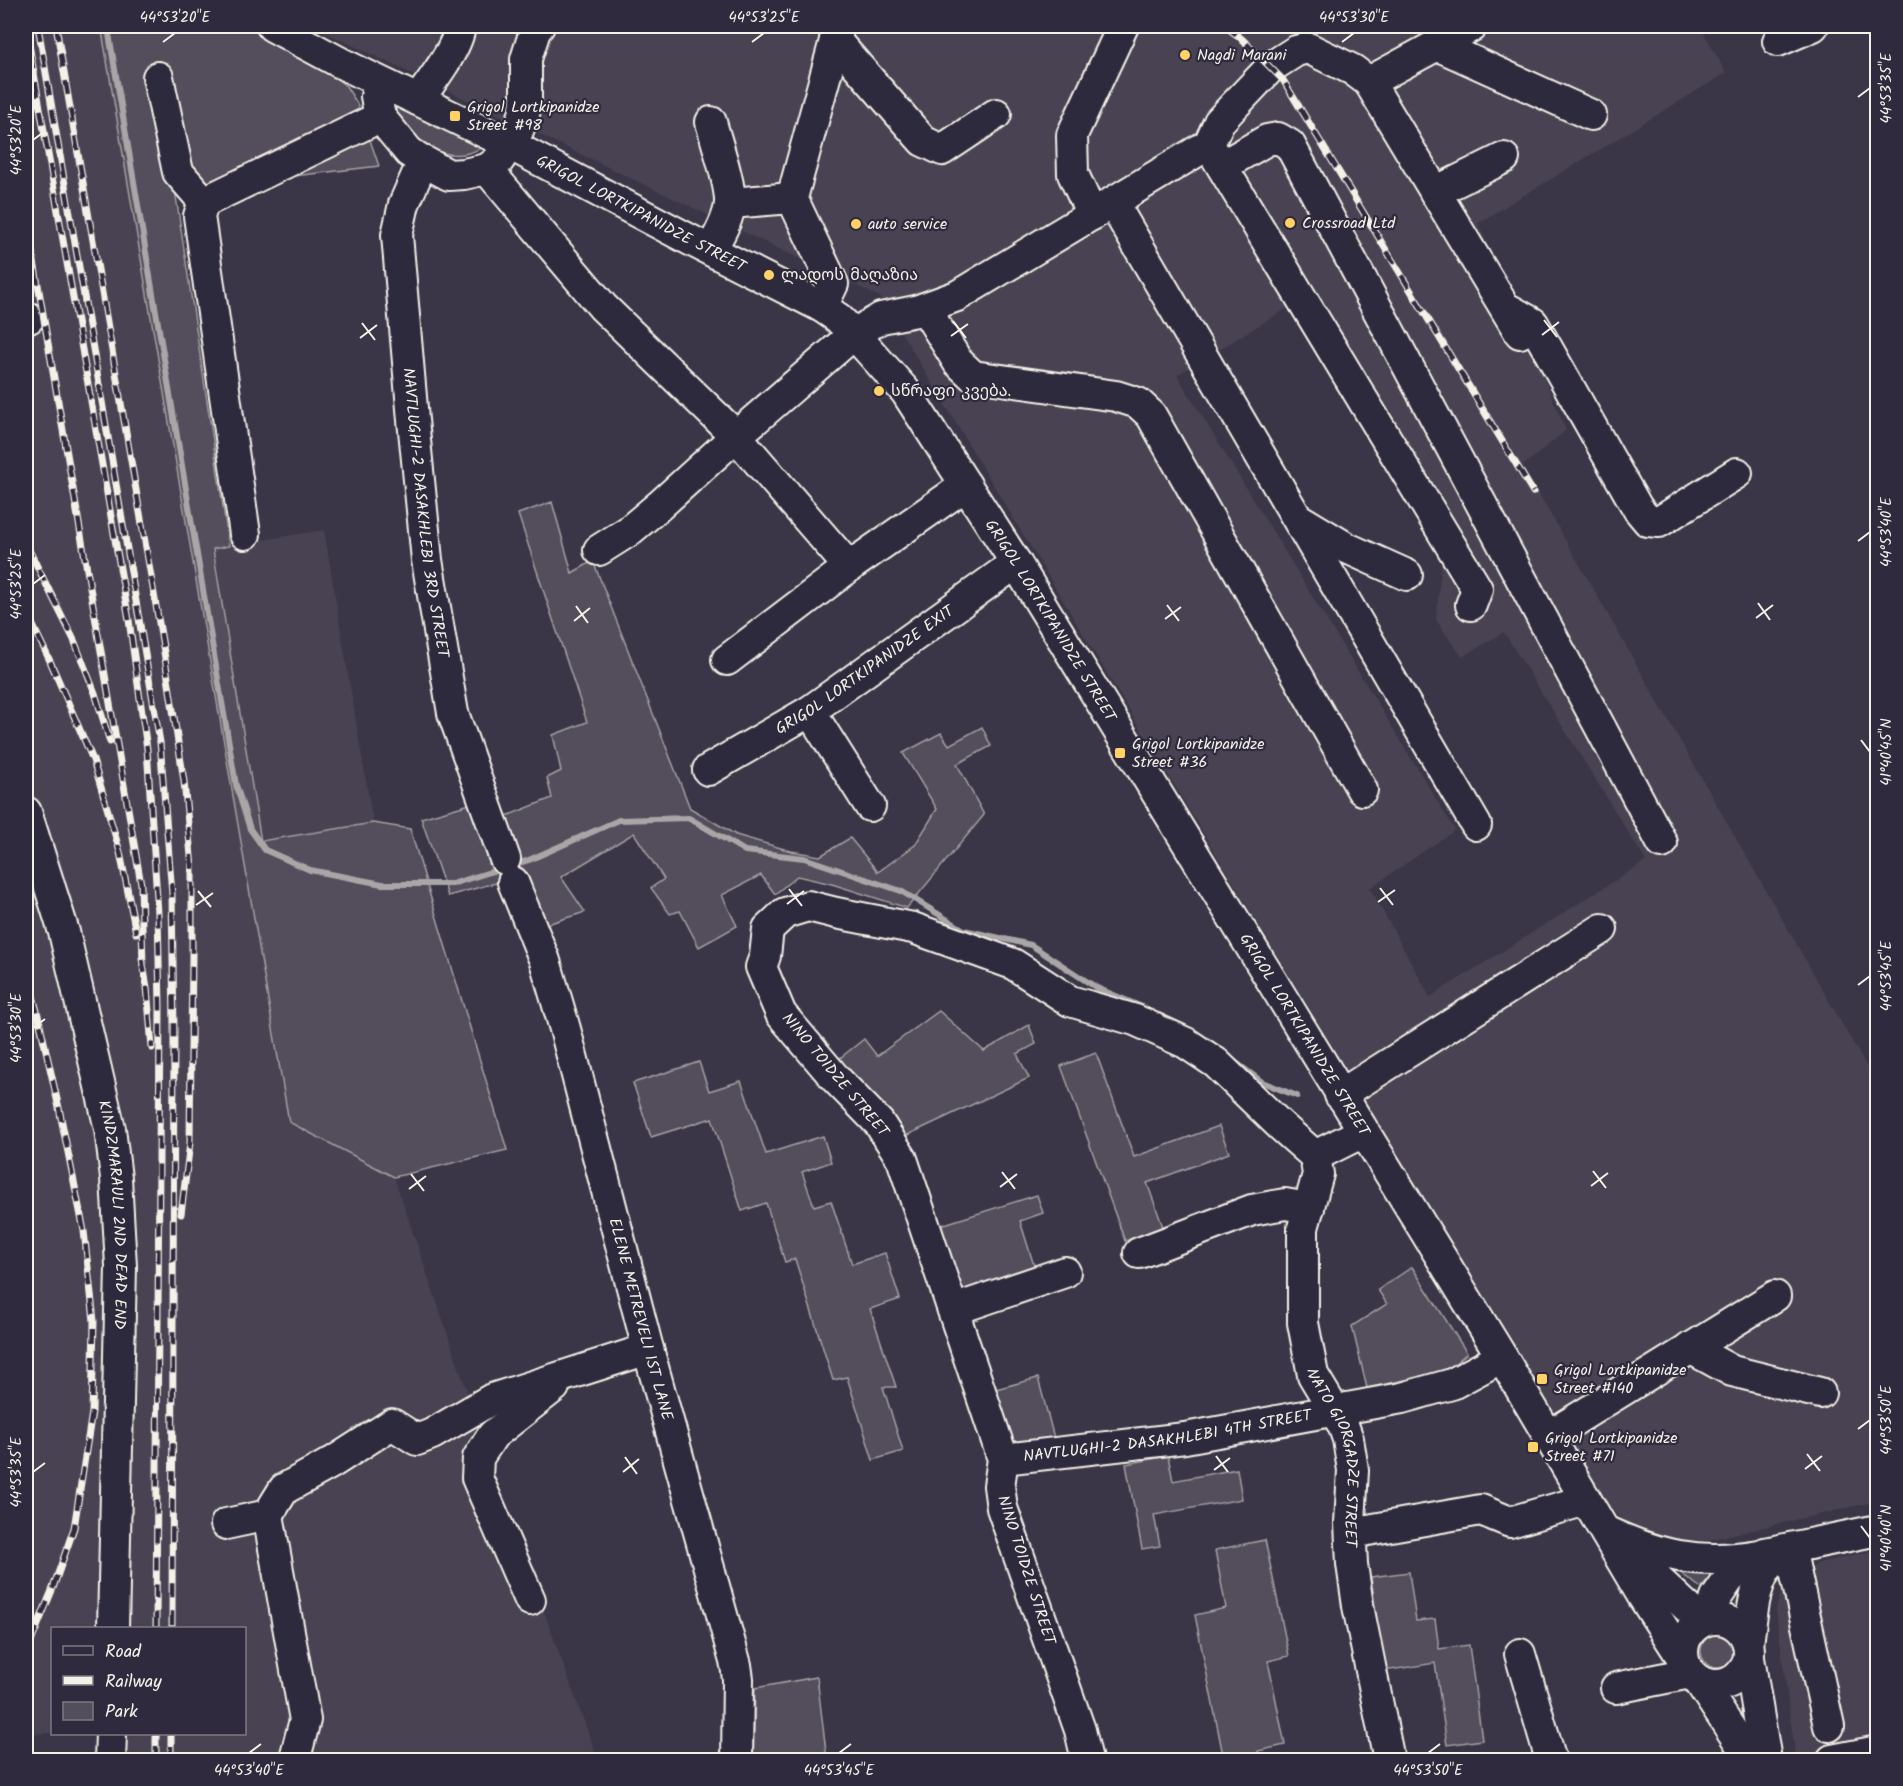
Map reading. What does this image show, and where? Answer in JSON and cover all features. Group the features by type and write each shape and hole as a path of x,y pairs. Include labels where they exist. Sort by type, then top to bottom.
{"street":[{"name":"GRIGOL LORTKIPANIDZE STREET","path":"272,26 509,144 822,307 838,318 854,334 906,392 1016,563 1502,1357 1642,1595 1751,1761"},
{"path":"418,100 444,63 460,26"},
{"path":"373,78 380,117 409,152 449,175 486,169 499,160 524,115 526,59 535,31 539,26"},
{"path":"1123,26 1072,135 1073,174 1102,209 1296,517 1476,825"},
{"path":"1778,42 1813,26"},
{"path":"837,33 923,141 942,150 996,114"},
{"path":"822,307 833,284 792,198 837,33"},
{"path":"1369,81 1453,33 1591,115"},
{"path":"1217,144 1270,67 1296,51 1308,48 1353,70 1369,81 1520,333"},
{"path":"158,77 178,172 204,202"},
{"path":"245,534 199,216 204,202 380,117"},
{"path":"711,122 727,182 730,203 721,231 711,250"},
{"path":"599,550 629,531 660,505 854,334 881,318 925,308 957,296 1102,209 1217,144 1278,138 1290,145 1662,843"},
{"path":"1217,144 1474,597 1514,565"},
{"path":"1435,192 1504,158"},
{"name":"NAVTLUGHI-2 DASAKHLEBI 3RD STREET","path":"423,161 404,204 397,235 427,560 453,713 509,871"},
{"path":"486,169 603,307 736,436 849,567"},
{"path":"730,203 792,198"},
{"path":"1504,307 1533,322 1638,509 1648,521 1659,522 1737,473"},
{"path":"925,308 958,362 973,376 1116,396 1138,403 1151,415 1362,790"},
{"path":"727,660 849,567 966,485"},
{"path":"1296,517 1347,548 1407,575"},
{"name":"GRIGOL LORTKIPANIDZE EXIT","path":"708,770 810,711 1016,563"},
{"path":"810,711 870,806"},
{"name":"KINDZMARAULI 2ND DEAD END","path":"26,812 64,932 110,1129 116,1178 121,1266 113,1627"},
{"name":"ELENE METREVELI 1ST LANE","path":"509,871 544,961 565,1029 648,1349 736,1665 738,1679 737,1761"},
{"name":"NINO TOIDZE STREET","path":"1087,1761 1080,1730 1002,1508 999,1486 1003,1459 902,1159 879,1123 836,1079 782,1014 761,968 765,956 768,929 785,913 808,906 913,928 1013,964 1070,1001 1135,1020 1176,1038 1216,1063 1315,1156"},
{"path":"1340,1095 1602,929"},
{"path":"1315,1156 1363,1132"},
{"name":"NATO GIORGADZE STREET","path":"1315,1156 1318,1174 1303,1228 1303,1323 1313,1375 1335,1410 1348,1439 1353,1470 1350,1533 1352,1564 1358,1606 1389,1761"},
{"path":"1139,1253 1252,1210 1285,1203 1309,1208"},
{"path":"952,1310 1065,1272"},
{"path":"1549,1436 1774,1296"},
{"path":"1690,1348 1732,1371 1820,1393"},
{"path":"296,1754 305,1720 268,1515 284,1489 333,1462 392,1424 417,1440 432,1434 492,1399 648,1349"},
{"name":"NAVTLUGHI-2 DASAKHLEBI 4TH STREET","path":"1003,1459 1185,1438 1402,1398 1452,1384 1502,1357"},
{"path":"530,1600 477,1478 478,1458 493,1435 571,1374"},
{"path":"1350,1533 1481,1510 1510,1522 1586,1500"},
{"path":"226,1524 268,1515"},
{"path":"1605,1531 1635,1545 1667,1554 1699,1559 1732,1559 1878,1530"},
{"name":"GRIGOL LORTKIPANIDZE STREET","path":"1605,1531 1706,1620"},
{"path":"1706,1620 1716,1598 1729,1579 1745,1564 1777,1551"},
{"path":"1766,1761 1748,1651 1743,1632 1722,1619 1706,1620 1693,1627 1686,1636 1683,1648 1691,1671 1709,1684 1720,1685 1739,1676 1745,1668 1748,1651 1754,1602 1761,1580 1777,1551"},
{"path":"1777,1551 1829,1726"},
{"path":"1520,1654 1551,1761"},
{"path":"1616,1688 1691,1671"},
{"path":"110,1761 111,1735"},
{"path":"1832,1761 1878,1751"}],"shaded area":[{"path":"26,26 101,26 289,1122 394,1177 520,1546 598,1760 120,1760 120,1735 246,1735 246,1627 51,1627 51,1733 26,1734"},
{"path":"312,26 1700,26 1726,73 1478,223 1566,430 1523,466 1877,1085 1877,1501 1708,1540 1664,1542 1630,1529 1609,1506 880,297","holes":["1289,307 1442,556 1436,620 1462,657 1504,632 1646,861 1430,997 1370,888 1455,830 1177,375"]},
{"path":"324,530 373,823 261,841 213,548"},
{"path":"1877,1550 1877,1760 1796,1760 1776,1610 1783,1587 1818,1563"}],"green space":[{"path":"101,26 248,26 313,61 346,86 358,105 379,166 175,190 229,546 213,549 261,841 373,823 410,829 507,1150 394,1177 289,1122"},
{"path":"394,100 486,146 458,154 448,154 429,147 405,127 398,117"},
{"path":"552,502 572,573 593,561 690,808 736,835 791,851 820,856 850,838 878,872 915,845 937,809 903,753 941,733 949,745 982,727 991,746 957,764 984,815 907,908 832,884 797,876 775,894 761,875 722,895 737,926 699,947 680,911 670,914 651,888 664,879 634,833 561,877 585,912 544,925 529,878 491,884 448,896 421,818 477,802 484,825 552,798 547,778 561,771 553,735 587,722 518,514"},
{"path":"939,1011 984,1051 1029,1025 1036,1044 1017,1054 1029,1078 901,1138 835,1062 864,1039 877,1056"},
{"path":"1096,1053 1134,1157 1219,1126 1229,1153 1147,1183 1163,1227 1125,1241 1061,1066"},
{"path":"699,1062 709,1091 741,1081 766,1154 823,1136 831,1162 802,1172 814,1206 831,1201 852,1264 885,1253 900,1299 870,1309 896,1387 883,1387 903,1451 873,1460 847,1377 833,1380 795,1259 785,1262 766,1203 742,1211 712,1118 651,1137 633,1083"},
{"path":"1037,1195 1043,1213 1020,1221 1037,1275 959,1300 935,1227"},
{"path":"1412,1267 1467,1353 1446,1371 1367,1388 1352,1326 1387,1304 1378,1290"},
{"path":"1038,1378 1054,1438 1008,1443 992,1390"},
{"path":"1168,1456 1173,1481 1237,1469 1242,1499 1154,1515 1160,1546 1142,1549 1126,1464"},
{"path":"1265,1540 1289,1656 1268,1661 1285,1745 1258,1751 1259,1760 1224,1760 1195,1615 1226,1608 1215,1550"},
{"path":"1720,1567 1701,1588 1674,1568"},
{"path":"1409,1572 1416,1621 1435,1619 1439,1649 1469,1645 1482,1740 1447,1745 1435,1663 1384,1671 1371,1577"},
{"path":"1718,1634 1730,1639 1735,1651 1730,1663 1718,1668 1706,1663 1701,1651 1706,1639"},
{"path":"817,1677 827,1760 753,1760 755,1688"}],"waterway":[{"path":"109,34 236,785 250,829 265,850 310,870 382,884 452,884 503,868"},
{"path":"513,865 619,820 689,818 745,851 804,858 901,891 964,930 1031,945 1097,988 1142,1007"},
{"path":"1159,1015 1185,1027"},
{"path":"1235,1062 1262,1082 1297,1096"}],"railway":[{"path":"38,26 160,742 172,894 174,1029 172,1627"},
{"path":"56,26 164,652 184,781 192,867 192,955 190,1143 181,1214"},
{"path":"1225,26 1242,39 1283,80 1533,492"},
{"path":"26,27 129,620 147,749 158,913 160,1007 156,1627"},
{"path":"26,215 141,884 143,967"},
{"path":"26,544 74,640 95,693 110,742"},
{"path":"26,611 93,760 120,852 136,933"},
{"path":"142,959 147,987 152,1048"},
{"path":"26,971 59,1108 84,1231 94,1321 92,1412 74,1528 26,1654"},
{"path":"156,1735 156,1760"},
{"path":"171,1735 171,1760"}],"place":[{"name":"Nagdi Marani","path":"1185,55"},
{"name":"Grigol Lortkipanidze Street #98","path":"455,116"},
{"name":"Crossroad Ltd","path":"1290,223"},
{"name":"auto service","path":"856,224"},
{"name":"ლადოს მაღაზია","path":"769,275"},
{"name":"სწრაფი კვება.","path":"879,391"},
{"name":"Grigol Lortkipanidze Street #36","path":"1120,753"},
{"name":"Grigol Lortkipanidze Street #140","path":"1542,1379"},
{"name":"Grigol Lortkipanidze Street #71","path":"1533,1447"}]}
